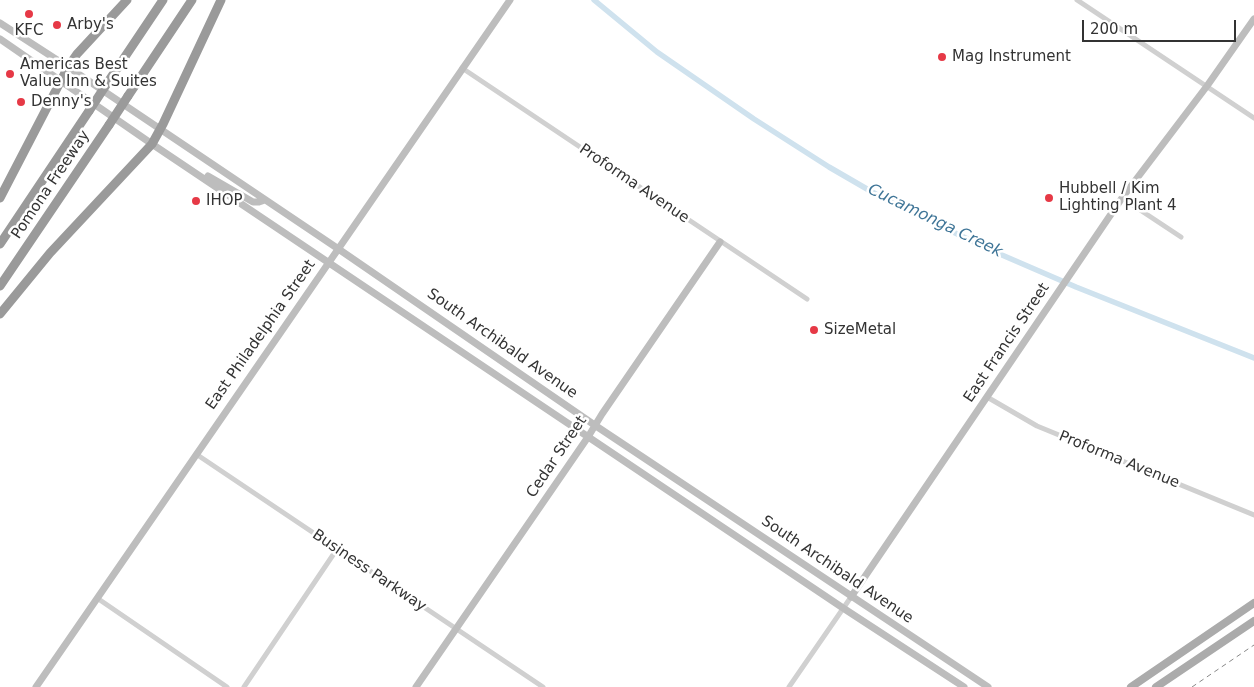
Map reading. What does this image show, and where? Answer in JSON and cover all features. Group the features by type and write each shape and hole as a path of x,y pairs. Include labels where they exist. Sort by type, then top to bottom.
{"highway":[{"path":"0,198 68,67 77,54 127,0"},
{"name":"Pomona Freeway","path":"0,244 163,0"},
{"name":"Pomona Freeway","path":"0,286 192,0"},
{"path":"0,314 50,252 152,144 161,130 220,0"}],"main road":[{"name":"East Philadelphia Street","path":"36,687 510,0"},
{"name":"East Francis Street","path":"851,597 1122,198 1207,86 1254,19"},
{"name":"South Archibald Avenue","path":"0,23 338,248 596,426 988,687"},
{"name":"South Archibald Avenue","path":"0,39 152,144 843,608 964,687"},
{"path":"187,167 206,175 254,202 265,200"},
{"name":"Cedar Street","path":"416,687 720,242"},
{"path":"1131,687 1254,603"},
{"path":"1156,687 1254,621"}],"street":[{"path":"1077,0 1254,118"},
{"name":"Proforma Avenue","path":"462,68 807,299"},
{"path":"1122,198 1181,237"},
{"name":"Proforma Avenue","path":"987,397 1037,426 1254,516"},
{"name":"Business Parkway","path":"196,454 543,687"},
{"path":"244,687 337,549"},
{"name":"East Francis Street","path":"790,687 851,597"},
{"path":"97,598 227,687"}],"waterway":[{"name":"Cucamonga Creek","path":"594,0 657,52 754,119 829,167 886,200 995,252 1076,287 1254,358"}],"railway":[{"path":"1192,687 1254,645"}],"place":[{"name":"KFC","path":"29,14"},
{"name":"Arby's","path":"57,25"},
{"name":"Mag Instrument","path":"942,57"},
{"name":"Americas Best Value Inn & Suites","path":"10,74"},
{"name":"Denny's","path":"21,102"},
{"name":"Hubbell / Kim Lighting Plant 4","path":"1049,198"},
{"name":"IHOP","path":"196,201"},
{"name":"SizeMetal","path":"814,330"}]}
